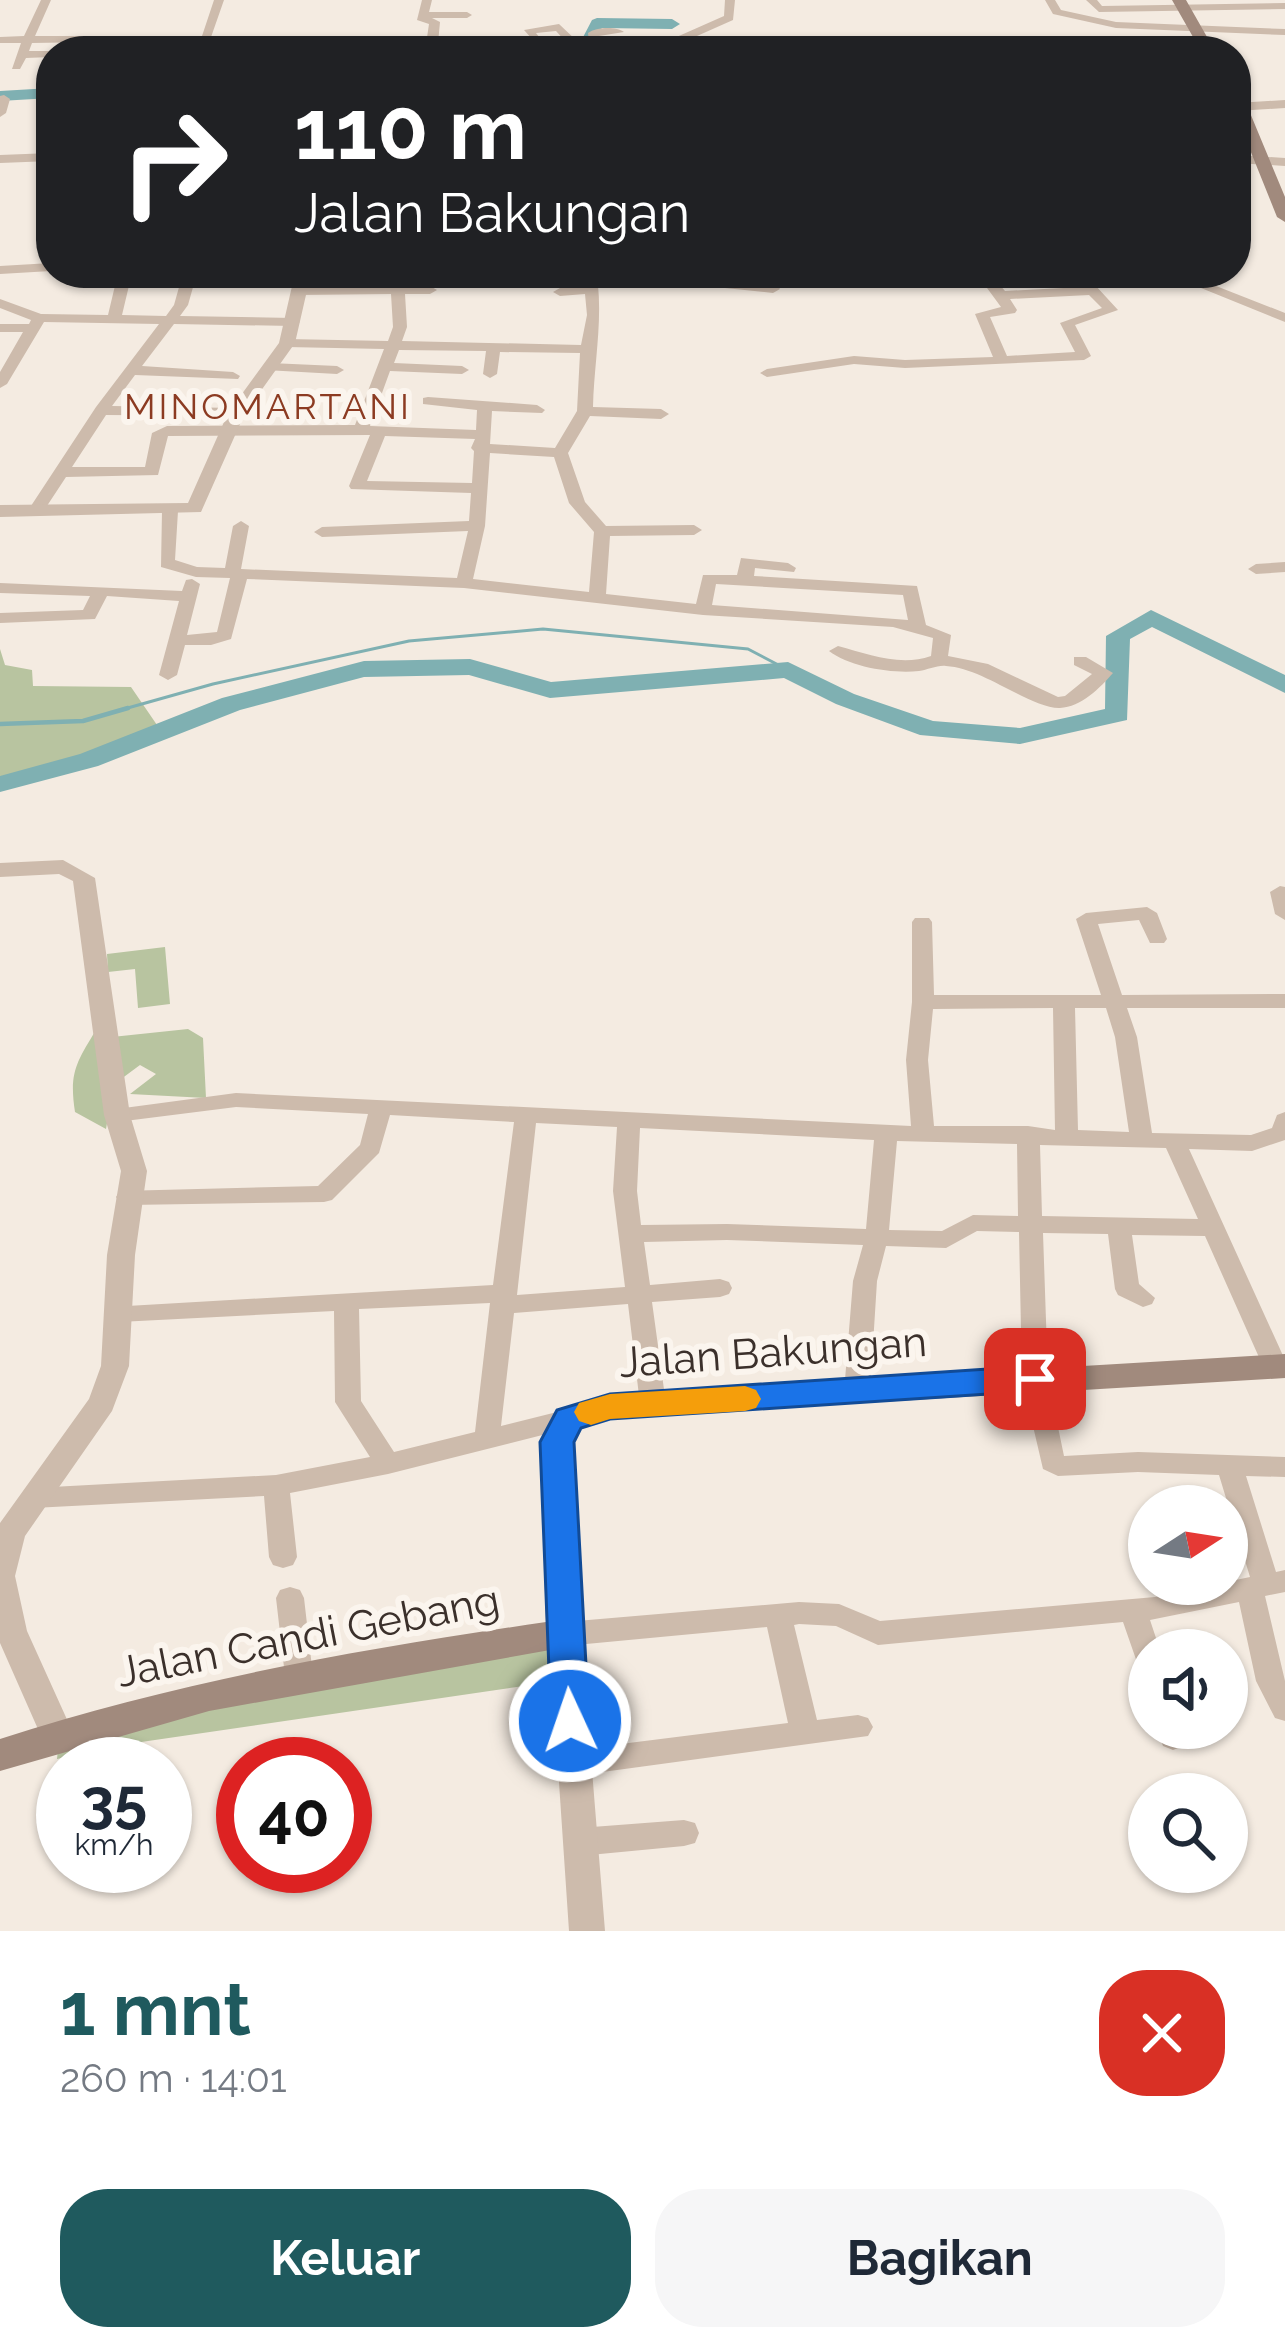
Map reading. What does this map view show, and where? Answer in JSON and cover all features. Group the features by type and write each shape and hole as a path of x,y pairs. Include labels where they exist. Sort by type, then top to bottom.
{"main road":[{"path":"1182,6 1200,36"},
{"path":"1251,133 1285,217"},
{"name":"Jalan Bakungan","path":"568,1419 610,1406 1280,1366"},
{"path":"566,1634 557,1442 568,1419"},
{"name":"Jalan Candi Gebang","path":"0,1755 159,1705 298,1676 566,1634"}],"street":[{"path":"23,52 46,0"},
{"path":"206,36 219,0"},
{"path":"427,0 422,20 436,23 435,36"},
{"path":"688,36 732,15 730,0"},
{"path":"1050,0 1057,12 1106,23 1285,32"},
{"path":"1091,0 1100,10 1249,3 1285,6"},
{"path":"1249,3 1267,32"},
{"path":"422,15 467,15"},
{"path":"88,36 95,19"},
{"path":"593,36 619,32"},
{"path":"0,40 36,53"},
{"path":"23,52 36,49"},
{"path":"23,52 36,50"},
{"path":"1251,103 1285,104"},
{"path":"0,159 36,158"},
{"path":"1251,161 1285,162"},
{"path":"34,323 9,288 36,274"},
{"path":"114,319 121,288"},
{"path":"35,512 101,410 181,305 186,288"},
{"path":"0,512 170,512 198,504 233,422 287,343 300,288"},
{"path":"366,288 430,290"},
{"path":"361,430 400,326 399,288"},
{"path":"995,288 1010,310 982,314 1002,361"},
{"path":"767,373 854,360 1084,356 1067,323 1111,310 1088,288"},
{"path":"1210,288 1285,318"},
{"path":"560,292 592,290 585,411 560,453 577,502 602,531 597,597"},
{"path":"1000,295 1090,291"},
{"path":"0,328 114,319 293,322"},
{"path":"0,384 34,323"},
{"path":"287,343 587,350"},
{"path":"490,374 494,345"},
{"path":"270,367 337,370"},
{"path":"388,367 462,370"},
{"path":"130,370 233,376"},
{"path":"428,401 537,410"},
{"path":"464,583 477,526 485,405"},
{"path":"101,410 380,430 560,453"},
{"path":"585,411 662,415"},
{"path":"63,472 152,472 163,432 233,422"},
{"path":"380,430 357,486 477,488"},
{"path":"170,512 167,563 196,572 464,583 703,610 918,627 942,634 939,659"},
{"path":"175,640 225,635 242,526"},
{"path":"322,532 477,526"},
{"path":"602,531 694,530"},
{"path":"1256,569 1285,567"},
{"path":"168,675 196,572"},
{"path":"703,610 706,580 745,578 875,587 915,593 918,627"},
{"path":"0,588 188,596"},
{"path":"0,618 89,615 101,591"},
{"path":"838,651 872,661 930,665 939,659 982,668 1057,703 1070,701 1104,673 1080,661"},
{"path":"0,870 64,867 77,870 84,878 117,1115 134,1171 115,1366 102,1403 10,1533 0,1577 11,1630 58,1735"},
{"path":"1141,1138 1118,1002 1086,920 1147,913 1157,939"},
{"path":"922,922 923,1002 916,1060 923,1131"},
{"path":"923,1002 1118,1002 1156,993 1285,1001"},
{"path":"1064,1001 1067,1136"},
{"path":"117,1115 236,1100 886,1132 1261,1142 1283,1133 1285,1120"},
{"path":"128,1198 324,1194 371,1148 381,1108"},
{"path":"487,1438 526,1115"},
{"path":"629,1120 625,1191 653,1404"},
{"path":"857,1392 865,1281 877,1236 886,1132"},
{"path":"1028,1134 1035,1379 1048,1454 1058,1466 1138,1462 1285,1466"},
{"path":"1174,1140 1280,1366"},
{"path":"634,1234 946,1240 973,1223 1215,1228"},
{"path":"1119,1229 1127,1289 1143,1298"},
{"path":"119,1313 720,1288"},
{"path":"346,1300 350,1409 388,1464"},
{"path":"33,1498 276,1485 388,1464 568,1419"},
{"path":"1229,1465 1267,1585 1270,1681 1285,1709"},
{"path":"276,1485 283,1557"},
{"path":"586,1931 566,1634 778,1615 839,1615 878,1633 1133,1610 1267,1585"},
{"path":"290,1598 298,1676"},
{"path":"1133,1610 1139,1629"},
{"path":"778,1615 805,1733"},
{"path":"573,1762 858,1727"},
{"path":"579,1842 684,1833"}],"green space":[{"path":"0,649 5,665 32,670 33,686 131,687 157,725 87,754 0,778"},
{"path":"165,947 170,1004 138,1008 135,969 108,972 107,954"},
{"path":"188,1029 203,1038 206,1098 130,1094 156,1074 140,1065 113,1085 112,1037"},
{"path":"96,1030 111,1100 106,1129 75,1112 73,1099 76,1069"},
{"path":"558,1625 558,1681 175,1737 59,1737 61,1720"}],"waterway":[{"path":"589,36 597,23 672,24"},
{"path":"0,96 36,94"},
{"path":"0,784 89,760 231,704 364,669 470,667 550,690 788,670 845,699 929,729 1020,736 1118,714 1118,636 1151,617 1285,685"},
{"path":"117,711 213,684 409,641 543,629 748,649 788,670"},
{"path":"0,724 83,721 128,708"}],"slow traffic":[{"path":"591,1412 610,1406 745,1399"}],"district":[{"name":"MINOMARTANI","path":"268,406"}],"route":[{"path":"570,1721 557,1442 568,1419 610,1406 1035,1379"}]}
